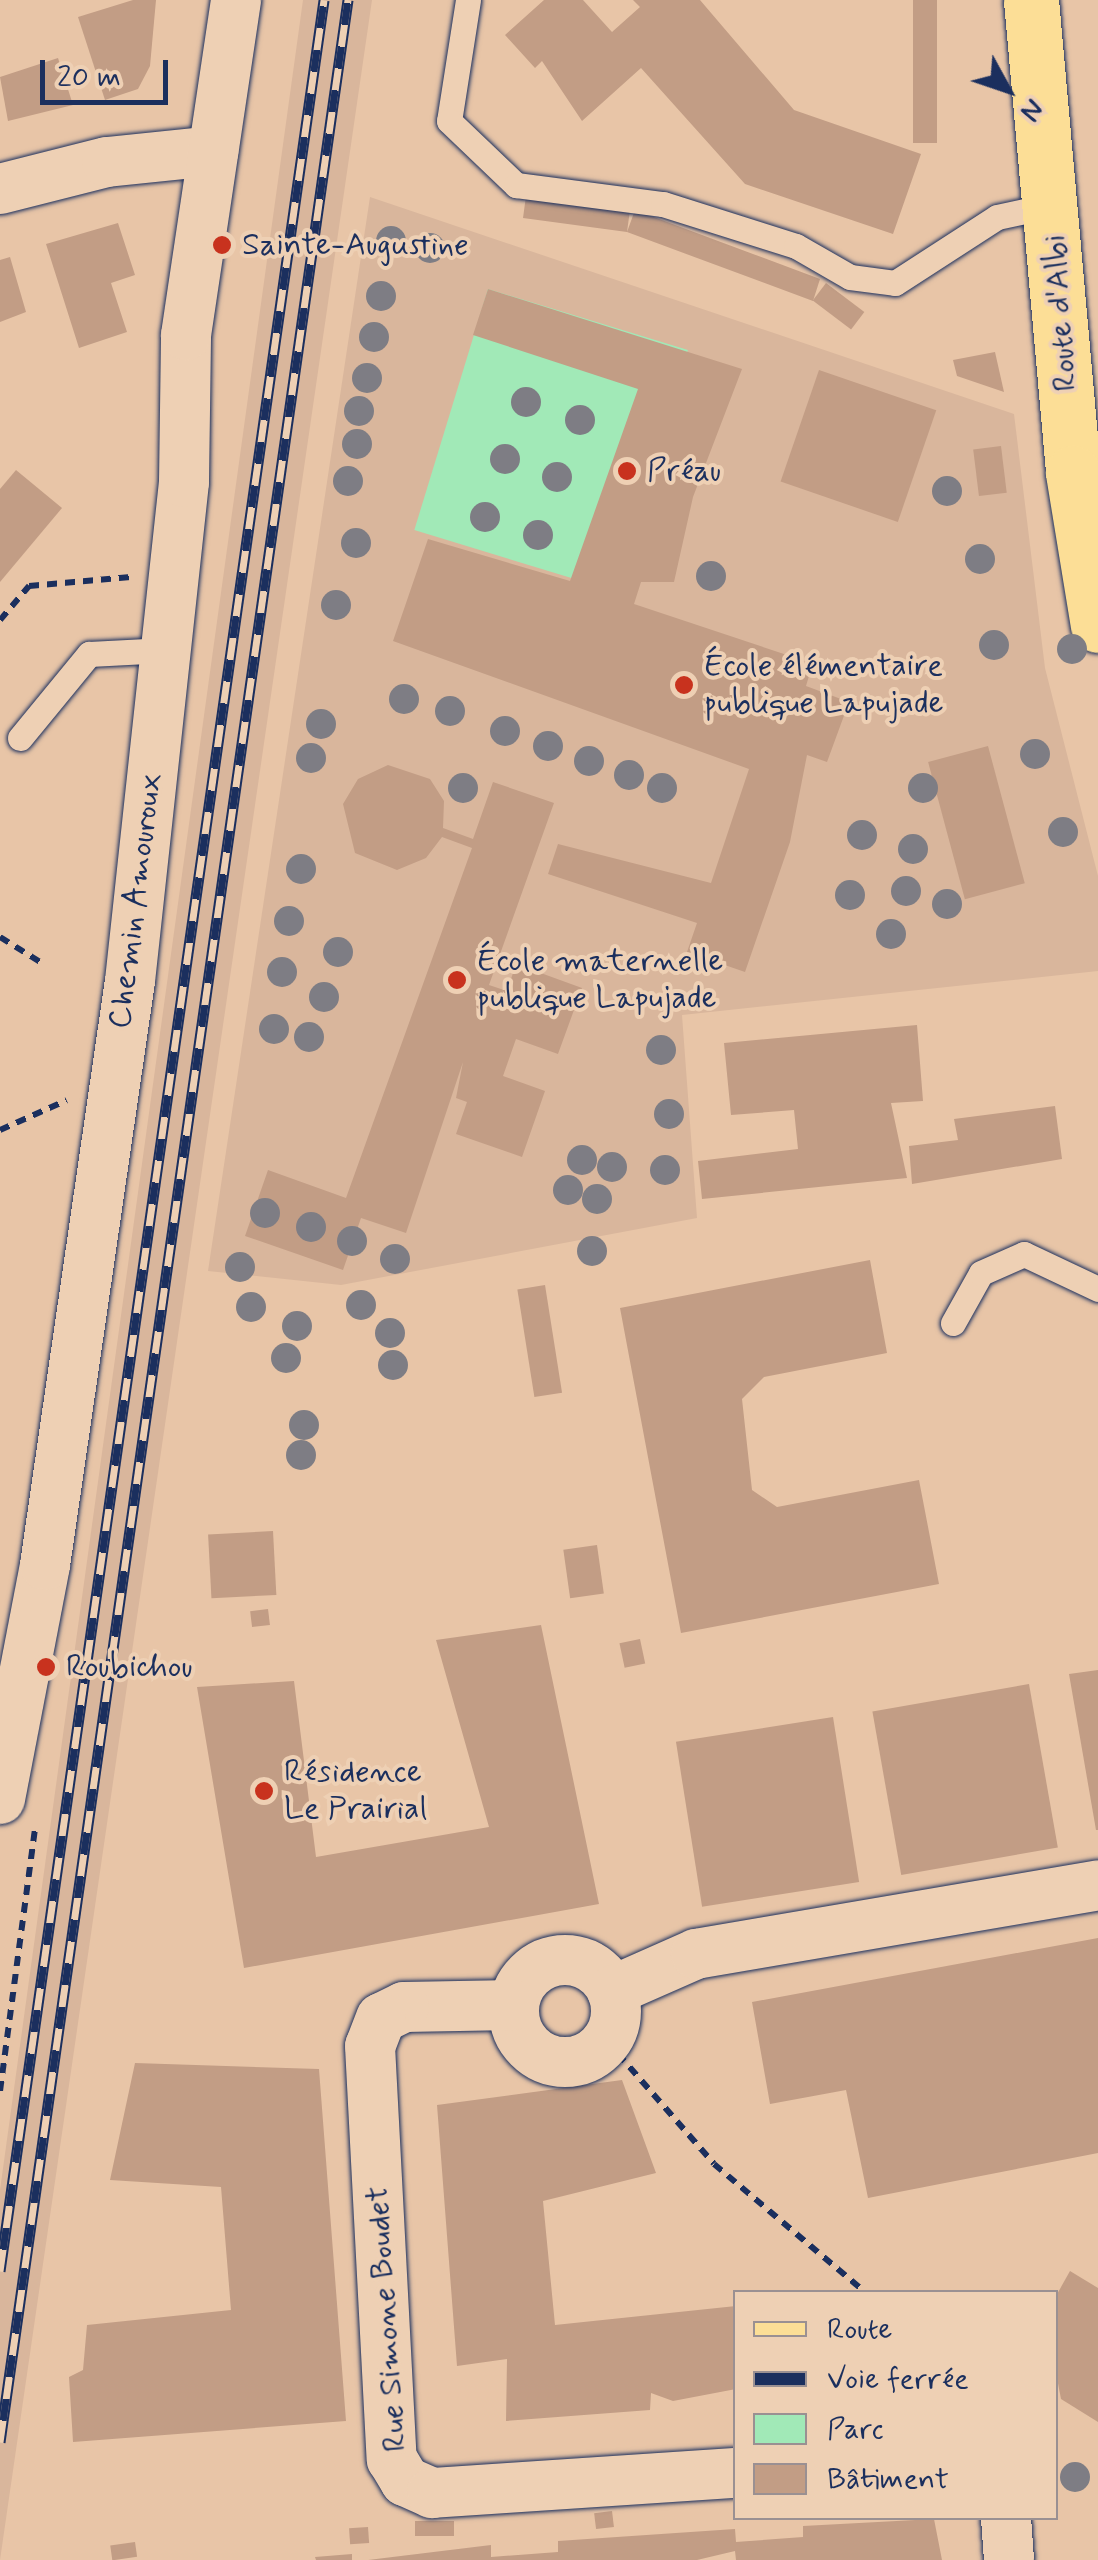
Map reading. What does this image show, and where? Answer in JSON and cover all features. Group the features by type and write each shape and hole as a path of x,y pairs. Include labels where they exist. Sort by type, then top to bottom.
{"main road":[{"name":"Route d'Albi","path":"1031,0 1086,470 1098,624"}],"street":[{"name":"Chemin Amouroux","path":"0,1799 12,1650 45,1566 130,980 166,650 186,335 236,0"},
{"path":"0,190 107,162 212,151"},
{"path":"612,1991 696,1954 1098,1885"},
{"path":"558,1960 590,1966 612,1991 606,2040 580,2060 546,2059 521,2037 514,2004 529,1975 558,1960"},
{"name":"Rue Simone Boudet","path":"514,2004 404,2007 382,2018 370,2046 392,2459 405,2482 432,2494 733,2472"},
{"path":"1006,2520 1009,2560"}],"lane":[{"path":"468,0 449,121 516,185 663,204 796,246 850,276 894,282 997,216 1053,204"},
{"path":"20,738 90,654 166,650"},
{"path":"953,1323 981,1273 1024,1254 1098,1289"}],"path":[{"path":"0,620 29,586 132,576"},
{"path":"0,938 45,964"},
{"path":"0,1130 82,1096"},
{"path":"606,2040 714,2164 863,2290"}],"shaded area":[{"path":"303,0 372,0 0,2560 0,2190"},
{"path":"370,197 1014,414 1045,668 1098,876 1098,971 682,1015 697,1218 341,1285 208,1271"}],"green space":[{"path":"488,289 688,350 614,591 414,530"}],"building":[{"path":"133,0 156,0 150,66 138,89 105,100 78,17"},
{"path":"544,0 583,0 612,32 640,7 633,0 700,0 794,110 921,154 893,234 745,184 641,68 582,121 542,61 535,68 505,35"},
{"path":"913,0 937,0 937,143 913,143"},
{"path":"58,58 73,105 8,121 0,77"},
{"path":"526,196 630,210 627,232 523,218"},
{"path":"635,210 820,279 813,301 627,232"},
{"path":"118,223 135,275 111,283 127,332 79,348 46,244"},
{"path":"10,257 26,312 0,322 0,260"},
{"path":"826,283 864,312 851,329 813,301"},
{"path":"488,289 742,369 693,497 674,582 641,582 634,604 790,656 811,669 806,686 849,702 827,762 807,755 790,842 745,972 687,952 697,923 548,874 558,844 711,883 749,769 393,641 428,539 570,581 638,389 473,335"},
{"path":"995,352 1004,392 957,376 953,360"},
{"path":"819,370 936,410 898,522 781,482"},
{"path":"1001,446 1007,493 979,496 973,449"},
{"path":"16,470 62,508 0,582 0,489"},
{"path":"988,746 1025,883 965,899 928,762"},
{"path":"388,765 430,779 444,801 443,828 473,839 493,782 554,803 489,985 507,991 516,964 582,988 558,1054 516,1039 503,1076 545,1091 522,1157 456,1134 467,1102 456,1098 463,1062 406,1233 361,1218 343,1270 245,1236 268,1170 346,1198 472,848 442,837 426,858 397,870 355,853 343,804 358,779"},
{"path":"917,1025 923,1101 891,1103 907,1178 702,1199 698,1161 798,1149 794,1110 731,1115 724,1043"},
{"path":"1055,1106 1062,1159 912,1184 909,1146 958,1140 954,1119"},
{"path":"870,1260 887,1353 764,1377 742,1399 752,1490 777,1507 919,1480 939,1584 681,1633 620,1308"},
{"path":"545,1285 562,1393 534,1397 517,1289"},
{"path":"273,1531 276,1595 211,1598 208,1534"},
{"path":"597,1545 604,1594 570,1598 563,1550"},
{"path":"268,1609 270,1625 252,1627 250,1611"},
{"name":"Résidence Le Prairial","path":"541,1625 599,1904 244,1968 197,1687 294,1681 316,1857 489,1827 436,1640"},
{"path":"640,1639 645,1663 625,1668 619,1643"},
{"path":"1098,1670 1098,1830 1096,1830 1069,1674"},
{"path":"1029,1684 1058,1847 901,1875 872,1712"},
{"path":"833,1717 859,1882 702,1907 676,1742"},
{"path":"1098,1938 1098,2153 868,2198 846,2090 770,2104 752,2002"},
{"path":"135,2063 319,2069 346,2421 73,2442 69,2377 83,2370 87,2325 231,2310 221,2187 110,2180"},
{"path":"622,2080 656,2173 543,2201 555,2325 733,2306 733,2390 673,2401 651,2393 650,2410 506,2421 507,2359 457,2366 437,2105"},
{"path":"1070,2271 1098,2288 1098,2422 1061,2399 1058,2292"},
{"path":"612,2511 614,2527 596,2529 594,2513"},
{"path":"934,2520 942,2560 736,2560 735,2551 697,2560 368,2560 491,2545 491,2557 558,2552 558,2541 735,2529 736,2542 803,2537 803,2526"},
{"path":"415,2521 454,2521 454,2536 415,2536"},
{"path":"368,2527 369,2543 350,2544 349,2528"},
{"path":"135,2542 137,2557 112,2560 110,2545"},
{"path":"352,2554 352,2560 315,2557"}],"railway":[{"path":"0,2271 324,0"},
{"path":"0,2442 348,0"}],"place":[{"name":"Sainte-Augustine","path":"222,245"},
{"name":"Préau","path":"627,471"},
{"name":"École élémentaire publique Lapujade","path":"684,685"},
{"name":"École maternelle publique Lapujade","path":"457,980"},
{"name":"Roubichou","path":"46,1667"},
{"name":"Résidence Le Prairial","path":"264,1791"}]}
